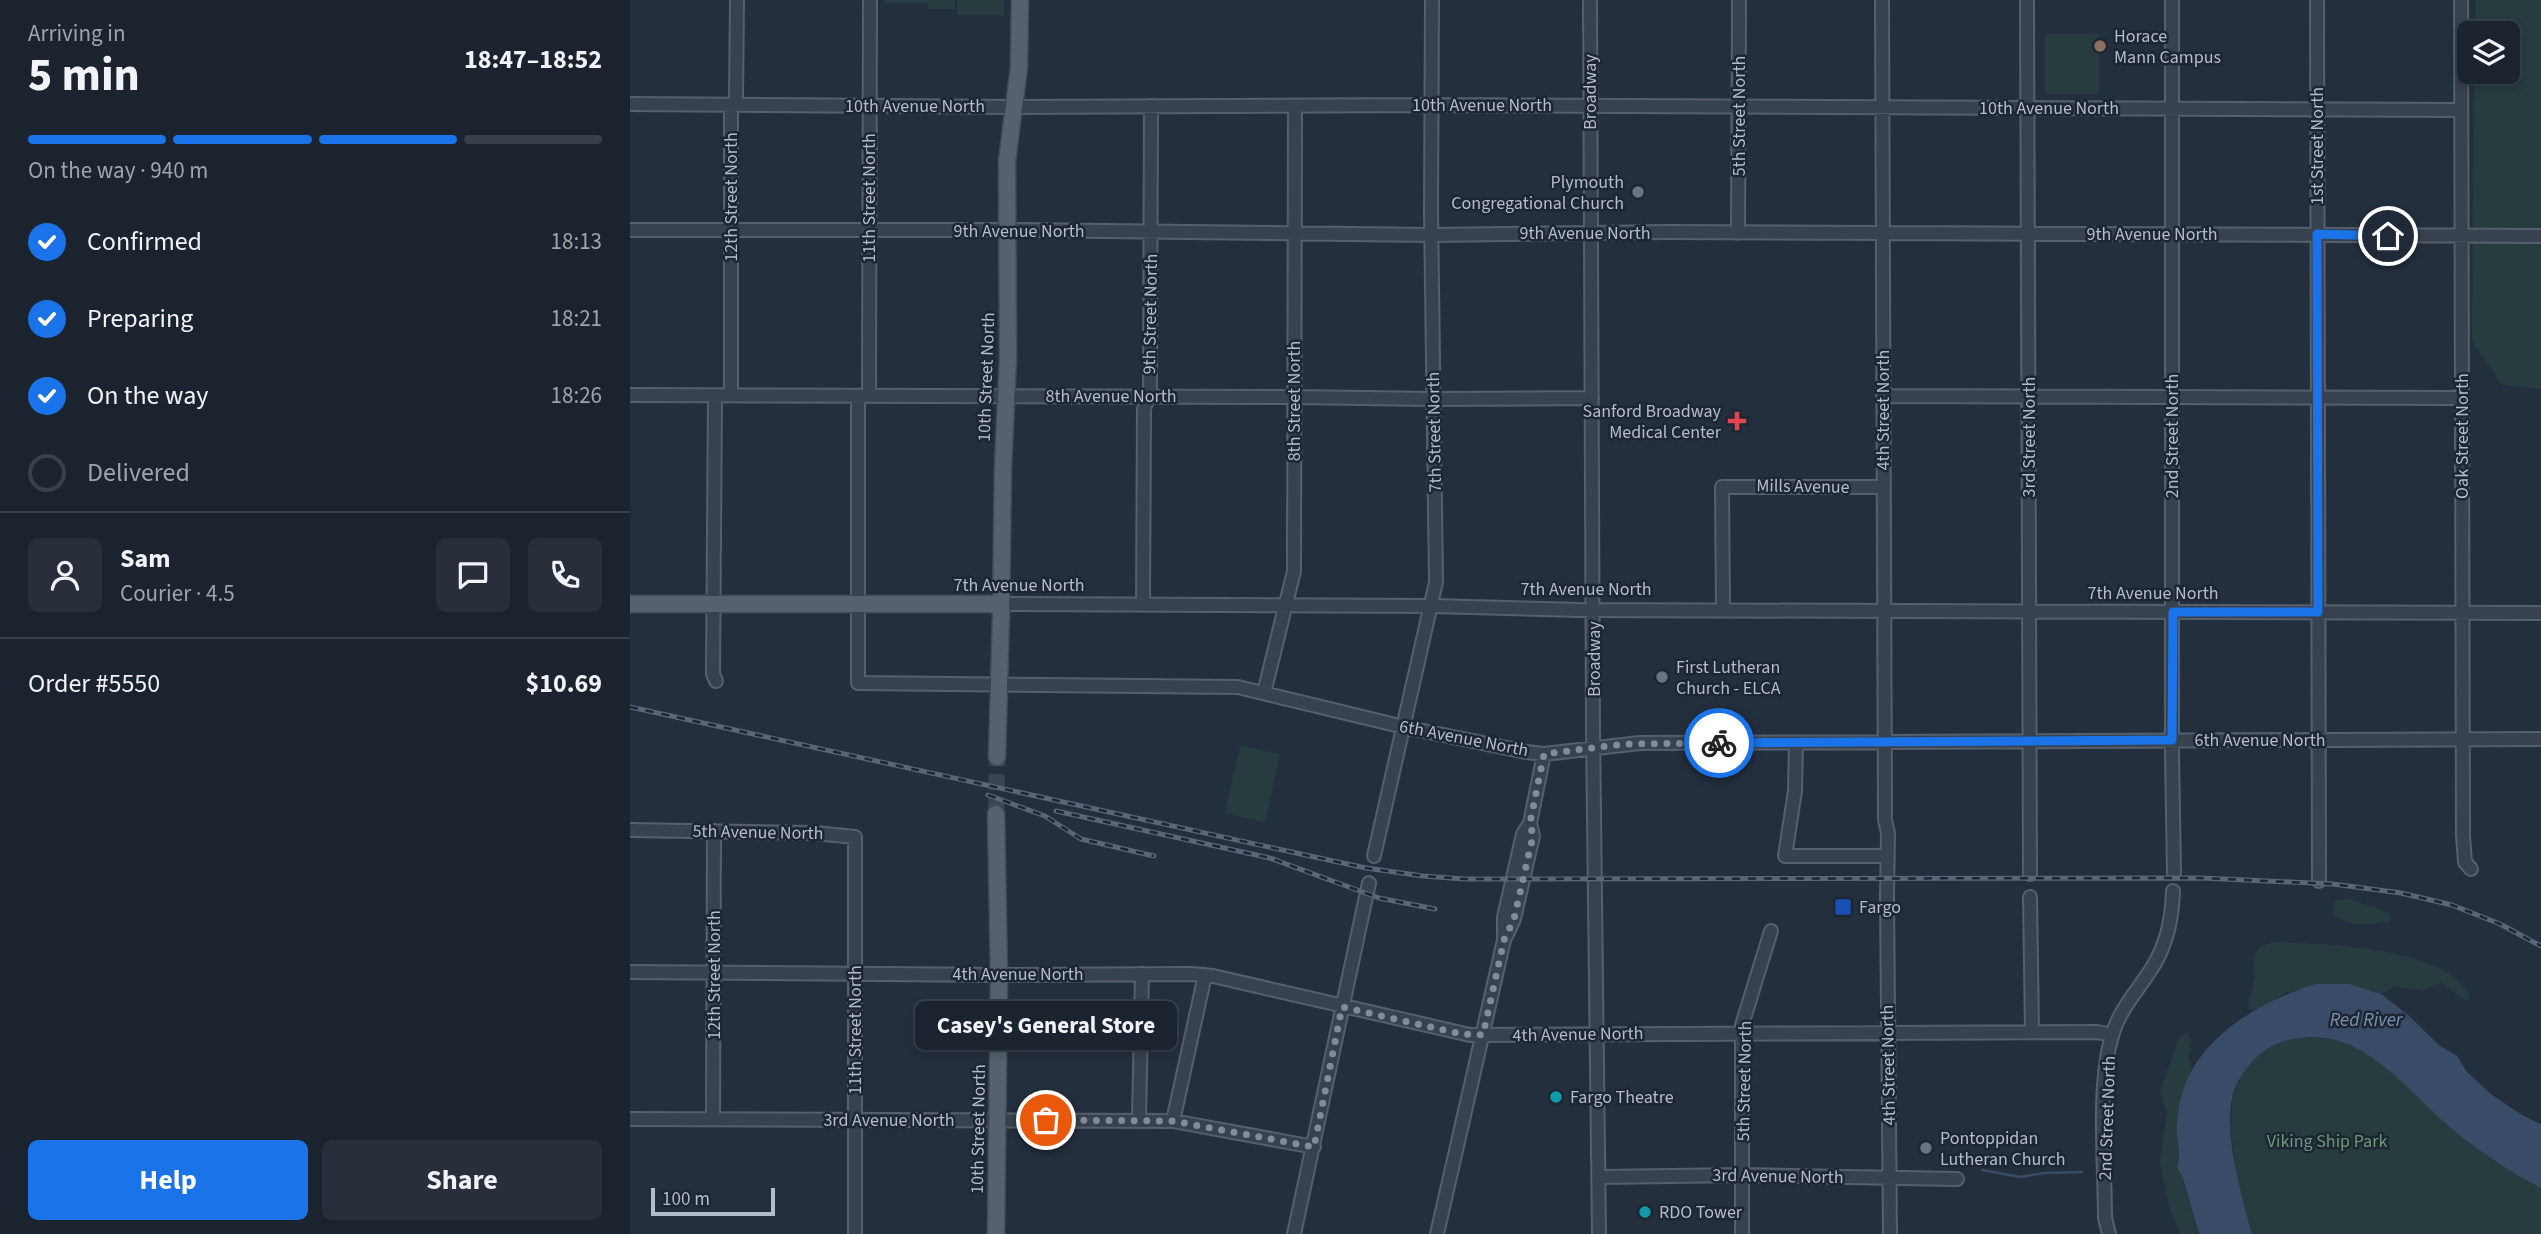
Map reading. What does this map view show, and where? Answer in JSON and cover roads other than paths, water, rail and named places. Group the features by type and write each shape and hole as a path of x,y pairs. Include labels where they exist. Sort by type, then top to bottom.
{"main road":[{"name":"10th Street North","path":"997,757 1008,359 1007,161 1019,67 1020,0"},
{"name":"7th Avenue North","path":"630,604 1001,604"},
{"name":"10th Street North","path":"996,814 999,975 996,1234"}],"street":[{"name":"12th Street North","path":"732,396 731,110 736,99 737,0"},
{"name":"11th Street North","path":"858,683 869,230 870,0"},
{"name":"7th Street North","path":"1374,856 1436,582 1431,235 1432,0"},
{"name":"Broadway","path":"1590,0 1599,1234"},
{"name":"5th Street North","path":"1738,233 1739,0"},
{"name":"4th Street North","path":"1882,0 1883,610 1885,820 1888,833 1890,1234"},
{"name":"3rd Street North","path":"2027,0 2030,873"},
{"name":"2nd Street North","path":"2172,0 2174,873"},
{"name":"1st Street North","path":"2317,0 2319,881"},
{"name":"Oak Street North","path":"2461,0 2463,836 2465,862 2471,869"},
{"name":"10th Avenue North","path":"630,104 1014,107 1432,104 2461,110"},
{"name":"9th Street North","path":"1143,606 1144,409 1150,389 1151,106"},
{"name":"8th Street North","path":"1264,693 1294,571 1295,106"},
{"name":"9th Avenue North","path":"630,230 1007,230 1431,235 1591,232 2541,236"},
{"name":"8th Avenue North","path":"630,395 1592,398"},
{"path":"715,396 713,674 716,681"},
{"path":"1883,396 2462,398"},
{"name":"Mills Avenue","path":"1723,609 1722,487 1883,487"},
{"name":"7th Avenue North","path":"1001,604 1432,606 1594,610 2541,613"},
{"name":"6th Avenue North","path":"858,683 1238,687 1404,727 1544,754 1640,743 2539,737"},
{"path":"1796,743 1795,791 1785,856 1881,856"},
{"path":"1437,1234 1504,940 1504,918 1523,834 1530,823 1544,754"},
{"name":"4th Street North","path":"1885,820 1881,833 1881,879 1887,897"},
{"name":"5th Avenue North","path":"630,830 815,833 855,837 855,868"},
{"name":"12th Street North","path":"713,1119 714,831"},
{"name":"11th Street North","path":"855,868 855,1234"},
{"path":"1294,1234 1369,883"},
{"name":"2nd Street North","path":"2109,1234 2105,1218 2104,1122 2107,1065 2112,1035 2129,1000 2164,946 2170,930 2174,891"},
{"path":"2030,897 2032,1031"},
{"name":"5th Street North","path":"1742,1234 1743,1019 1771,932"},
{"name":"4th Avenue North","path":"630,972 1205,975 1462,1034 1483,1035 1888,1031 2097,1032 2112,1035"},
{"path":"1139,1120 1142,974"},
{"path":"1173,1121 1205,975"},
{"name":"3rd Avenue North","path":"630,1119 1173,1121 1314,1147"},
{"name":"3rd Avenue North","path":"1599,1177 1743,1175 1957,1179"}],"water":[{"name":"Red River","path":"2316,984 2349,984 2381,994 2440,1046 2457,1056 2467,1072 2492,1095 2541,1124 2541,1188 2506,1168 2452,1129 2381,1064 2362,1051 2341,1042 2318,1037 2293,1039 2276,1044 2257,1057 2240,1078 2232,1098 2232,1148 2252,1234 2199,1234 2183,1178 2177,1167 2178,1117 2181,1098 2189,1077 2200,1057 2234,1024 2274,1000"}],"waterway":[{"path":"1982,1170 2020,1177 2082,1172"}],"tunnel":[{"path":"996,814 997,757"}],"railway":[{"path":"630,707 1366,868 1423,876 1464,879 2201,878 2333,884 2401,893 2452,905 2500,924 2541,946"},
{"path":"988,795 1045,816 1081,839 1154,856"},
{"path":"1056,811 1270,858 1379,898 1435,909"}],"place":[{"name":"Horace Mann Campus","path":"2100,46"},
{"name":"Plymouth Congregational Church","path":"1638,192"},
{"name":"Sanford Broadway Medical Center","path":"1737,421"},
{"name":"First Lutheran Church - ELCA","path":"1662,677"},
{"name":"Fargo","path":"1843,907"},
{"name":"Fargo Theatre","path":"1556,1097"},
{"name":"Casey's General Store","path":"1046,1120"},
{"name":"Pontoppidan Lutheran Church","path":"1926,1148"},
{"name":"RDO Tower","path":"1645,1212"}],"park label":[{"name":"Viking Ship Park","path":"2327,1141"}]}
